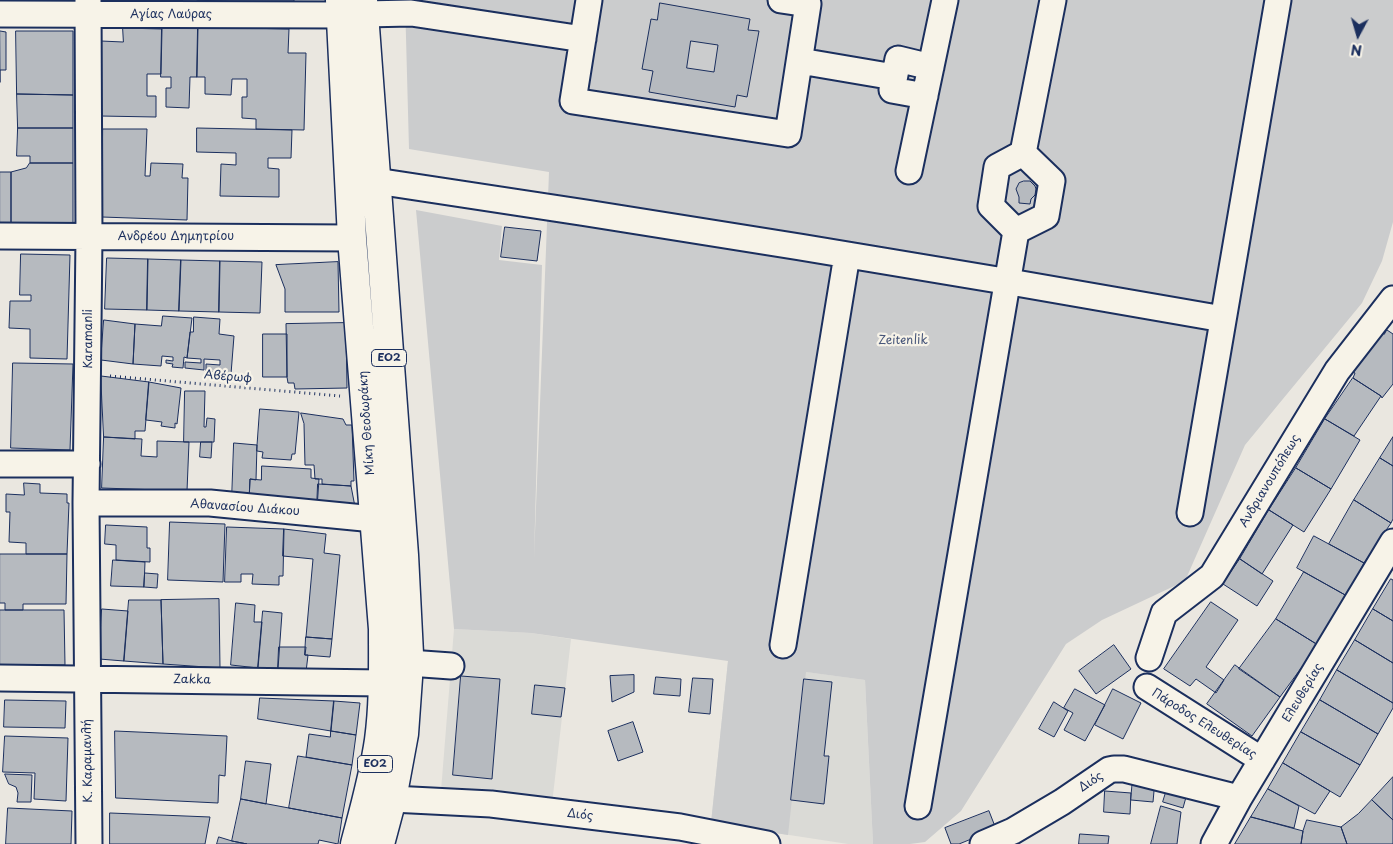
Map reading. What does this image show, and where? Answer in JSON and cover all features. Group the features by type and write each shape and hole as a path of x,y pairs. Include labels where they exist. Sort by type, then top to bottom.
{"highway":[{"name":"ΕΟ2","path":"352,7 376,181 404,556 409,663 404,734 392,799 380,844"},
{"name":"Μίκη Θεοδωράκη","path":"352,7 352,238 383,629 381,721 376,760 355,844"}],"street":[{"path":"589,0 573,101 788,134 808,4 781,0"},
{"path":"908,171 945,0"},
{"path":"1023,154 1053,0"},
{"path":"1190,513 1278,0"},
{"name":"Αγίας Λαύρας","path":"0,14 88,7 352,7 411,13 583,39"},
{"name":"Karamanli","path":"87,678 88,7"},
{"path":"925,96 892,90 894,77 898,59 931,67"},
{"path":"800,61 894,77"},
{"path":"1016,231 1046,216 1052,180 1023,154"},
{"path":"1016,231 991,206 997,167 1023,154"},
{"path":"376,181 557,208 1007,281 1223,319"},
{"path":"918,806 1016,231"},
{"name":"Ανδρέου Δημητρίου","path":"0,236 352,238"},
{"path":"782,645 847,255"},
{"name":"Ανδριανουπόλεως","path":"1149,658 1164,613 1212,576 1337,371 1393,299"},
{"path":"0,464 87,464"},
{"name":"Αθανασίου Διάκου","path":"86,504 210,503 374,519"},
{"name":"Ελευθερίας","path":"1214,844 1239,798 1393,542"},
{"path":"409,663 451,666"},
{"name":"Zakka","path":"0,678 383,683"},
{"name":"Κ. Καραμανλή","path":"87,678 89,844"},
{"name":"Πάροδος Ελευθερίας","path":"1146,687 1262,760"},
{"name":"Διός","path":"983,844 1013,831 1062,802 1104,773 1114,769 1124,769 1239,798"},
{"name":"Διός","path":"392,799 491,804 680,826 767,844"}],"path":[{"name":"Αβέρωφ","path":"88,374 366,399"}],"shaded area":[{"path":"454,629 531,633 571,639 552,804 441,791"},
{"path":"728,661 865,680 873,844 848,844 711,823"}],"green space":[{"name":"Zeitenlik","path":"405,0 1393,0 1393,222 1382,261 1362,303 1245,445 1185,581 1102,620 1066,644 961,811 925,842 873,844 865,680 806,672 788,835 711,823 728,661 531,633 454,629 416,210 502,226 499,260 542,265 534,558 549,172 409,149"}],"building":[{"path":"197,0 294,0 294,4"},
{"path":"660,3 750,19 748,30 759,31 747,97 737,95 735,107 649,92 653,71 642,69 651,19 657,20"},
{"path":"162,26 198,27 197,77 190,77 189,108 166,107 166,88 171,88 171,77 161,77"},
{"path":"198,27 289,29 288,53 306,53 304,130 256,129 256,119 242,118 242,97 247,97 247,79 232,79 231,95 205,94 205,77 197,77"},
{"path":"123,28 162,29 161,74 147,74 147,96 156,96 156,117 100,116 101,41 123,42"},
{"path":"0,31 6,32 6,70 0,70"},
{"path":"16,31 73,31 73,95 17,94"},
{"path":"691,41 718,45 714,72 687,68"},
{"path":"17,94 73,95 73,128 18,128"},
{"path":"18,128 73,128 73,163 30,163 30,156 17,156"},
{"path":"197,128 292,130 291,158 268,158 268,168 279,169 279,197 220,196 221,164 236,165 236,153 197,152"},
{"path":"103,129 147,129 145,176 150,176 151,163 183,164 182,178 188,178 187,220 102,217"},
{"path":"30,163 73,163 73,227 11,227 11,172 26,168"},
{"path":"0,172 11,172 11,227 0,227"},
{"path":"1030,181 1036,189 1030,204 1019,203 1016,189 1019,183"},
{"path":"505,227 541,231 537,261 501,257"},
{"path":"21,254 70,255 67,359 30,358 30,329 9,328 10,301 31,301 31,295 20,295"},
{"path":"107,258 148,259 147,310 105,309"},
{"path":"148,259 181,260 179,311 147,310"},
{"path":"181,260 220,261 219,312 179,311"},
{"path":"220,261 262,262 260,313 219,312"},
{"path":"338,262 339,312 285,312 285,289 276,265"},
{"path":"163,316 192,318 187,358 184,357 183,368 172,367 173,364 166,363 166,360 173,361 173,357 162,356 161,366 133,364 135,324 161,326"},
{"path":"194,317 220,319 219,334 234,336 231,374 206,371 206,364 220,365 220,360 204,359 204,370 185,368 185,362 201,363 201,359 187,358 190,332 193,332"},
{"path":"104,320 135,324 133,364 101,360"},
{"path":"346,323 347,388 295,389 294,383 288,383 286,324"},
{"path":"1387,330 1393,334 1393,384 1382,398 1353,378 1355,373 1350,370 1380,331 1384,334"},
{"path":"263,334 287,334 287,377 263,377"},
{"path":"13,363 73,364 70,450 11,448"},
{"path":"101,376 149,382 145,431 135,431 135,439 104,437"},
{"path":"1353,378 1381,396 1354,436 1325,419"},
{"path":"149,382 181,388 175,428 161,426 162,422 146,420"},
{"path":"185,391 205,391 204,427 206,427 207,418 215,419 214,442 184,442"},
{"path":"260,409 299,412 295,454 292,454 291,460 262,458 263,452 257,451"},
{"path":"301,413 343,419 346,425 352,425 354,481 351,481 351,486 322,484 322,479 315,479 314,465 305,465 304,424"},
{"path":"1325,419 1360,440 1331,489 1296,468"},
{"path":"104,437 142,439 141,456 157,457 157,441 189,442 187,491 102,488"},
{"path":"1393,437 1393,466 1380,458"},
{"path":"201,442 212,442 211,458 200,457"},
{"path":"234,443 257,445 256,480 250,479 249,501 232,499"},
{"path":"1380,458 1393,466 1393,519 1391,523 1354,500"},
{"path":"262,466 311,469 311,478 319,479 317,508 249,501 250,479 261,480"},
{"path":"1296,468 1331,489 1304,532 1269,510"},
{"path":"24,483 40,484 40,493 67,494 67,503 69,503 67,554 26,554 26,543 9,542 10,512 6,512 6,494 24,495"},
{"path":"318,484 351,486 356,512 317,508"},
{"path":"1354,500 1391,523 1364,563 1329,544"},
{"path":"1269,510 1293,525 1262,574 1240,559"},
{"path":"170,522 225,524 223,582 168,580"},
{"path":"106,525 147,527 147,548 150,548 150,562 116,560 116,545 105,544"},
{"path":"227,527 284,529 283,576 279,576 279,585 252,584 253,574 241,574 241,582 225,582"},
{"path":"284,529 326,534 324,553 340,555 332,639 306,637 313,559 283,556"},
{"path":"1314,536 1364,563 1347,596 1297,568"},
{"path":"0,554 67,554 66,604 23,604 23,610 5,610 5,603 0,603"},
{"path":"1240,559 1273,581 1257,606 1223,584"},
{"path":"113,560 145,562 144,587 111,586"},
{"path":"1304,572 1347,596 1318,645 1276,619"},
{"path":"145,573 158,574 157,588 144,587"},
{"path":"1391,579 1393,580 1393,621 1373,609"},
{"path":"219,599 220,668 163,664 161,600"},
{"path":"129,600 161,600 163,664 124,661"},
{"path":"1211,602 1238,620 1206,667 1224,680 1216,693 1196,679 1190,686 1164,669"},
{"path":"236,603 255,605 254,622 262,622 258,668 231,665"},
{"path":"102,609 128,611 124,661 99,659"},
{"path":"1373,609 1393,621 1393,663 1355,640"},
{"path":"0,610 64,610 65,665 0,665"},
{"path":"263,611 282,613 278,669 258,668"},
{"path":"1276,619 1318,645 1280,697 1239,669"},
{"path":"306,637 332,639 330,657 305,655"},
{"path":"1355,640 1393,663 1393,703 1337,670"},
{"path":"1114,645 1131,669 1096,694 1079,671"},
{"path":"279,647 306,647 305,655 308,655 306,672 278,669"},
{"path":"1235,665 1280,697 1252,736 1207,704"},
{"path":"1337,670 1393,703 1393,708 1378,734 1320,700"},
{"path":"634,675 634,692 612,702 610,676"},
{"path":"461,676 500,679 492,779 453,775"},
{"path":"656,677 681,679 680,696 654,694"},
{"path":"693,678 713,679 710,714 689,712"},
{"path":"804,679 832,682 824,756 829,756 824,804 791,800"},
{"path":"535,685 565,688 561,717 532,714"},
{"path":"1075,689 1105,705 1085,741 1064,730 1073,713 1064,708"},
{"path":"1113,689 1141,703 1123,739 1095,725"},
{"path":"260,698 334,701 331,731 258,719"},
{"path":"5,700 66,701 65,728 4,727"},
{"path":"1320,700 1378,734 1360,765 1301,732"},
{"path":"334,701 360,703 356,735 331,731"},
{"path":"1054,702 1068,711 1054,737 1039,729"},
{"path":"633,722 643,752 618,761 608,731"},
{"path":"115,731 227,736 225,776 219,775 218,803 116,798"},
{"path":"331,731 356,735 352,765 306,757 309,734 330,737"},
{"path":"1301,732 1360,765 1340,797 1283,763"},
{"path":"5,736 68,738 66,801 34,799 35,773 3,772"},
{"path":"298,756 352,765 342,818 289,808"},
{"path":"246,761 271,764 266,804 241,799"},
{"path":"1283,763 1330,791 1315,814 1268,789"},
{"path":"5,774 32,775 31,802 17,802 18,793 16,787 9,784"},
{"path":"1393,777 1393,820 1372,800"},
{"path":"1133,778 1155,780 1153,802 1131,800"},
{"path":"1168,786 1188,790 1183,808 1163,802"},
{"path":"1268,789 1299,806 1294,828 1251,817"},
{"path":"1105,791 1131,793 1130,814 1104,812"},
{"path":"241,799 342,818 338,844 319,840 318,844 247,844 232,841"},
{"path":"1372,800 1393,820 1393,844 1347,844 1341,827"},
{"path":"1161,806 1181,812 1177,844 1151,844"},
{"path":"8,808 72,811 71,844 6,844"},
{"path":"989,811 996,829 959,844 951,844 945,828"},
{"path":"110,813 210,817 205,844 110,844"},
{"path":"1251,817 1303,831 1301,844 1235,844"},
{"path":"1307,820 1341,827 1347,844 1301,844"},
{"path":"1080,834 1109,836 1108,844 1079,844"},
{"path":"219,837 232,841 247,844 217,844"}]}
